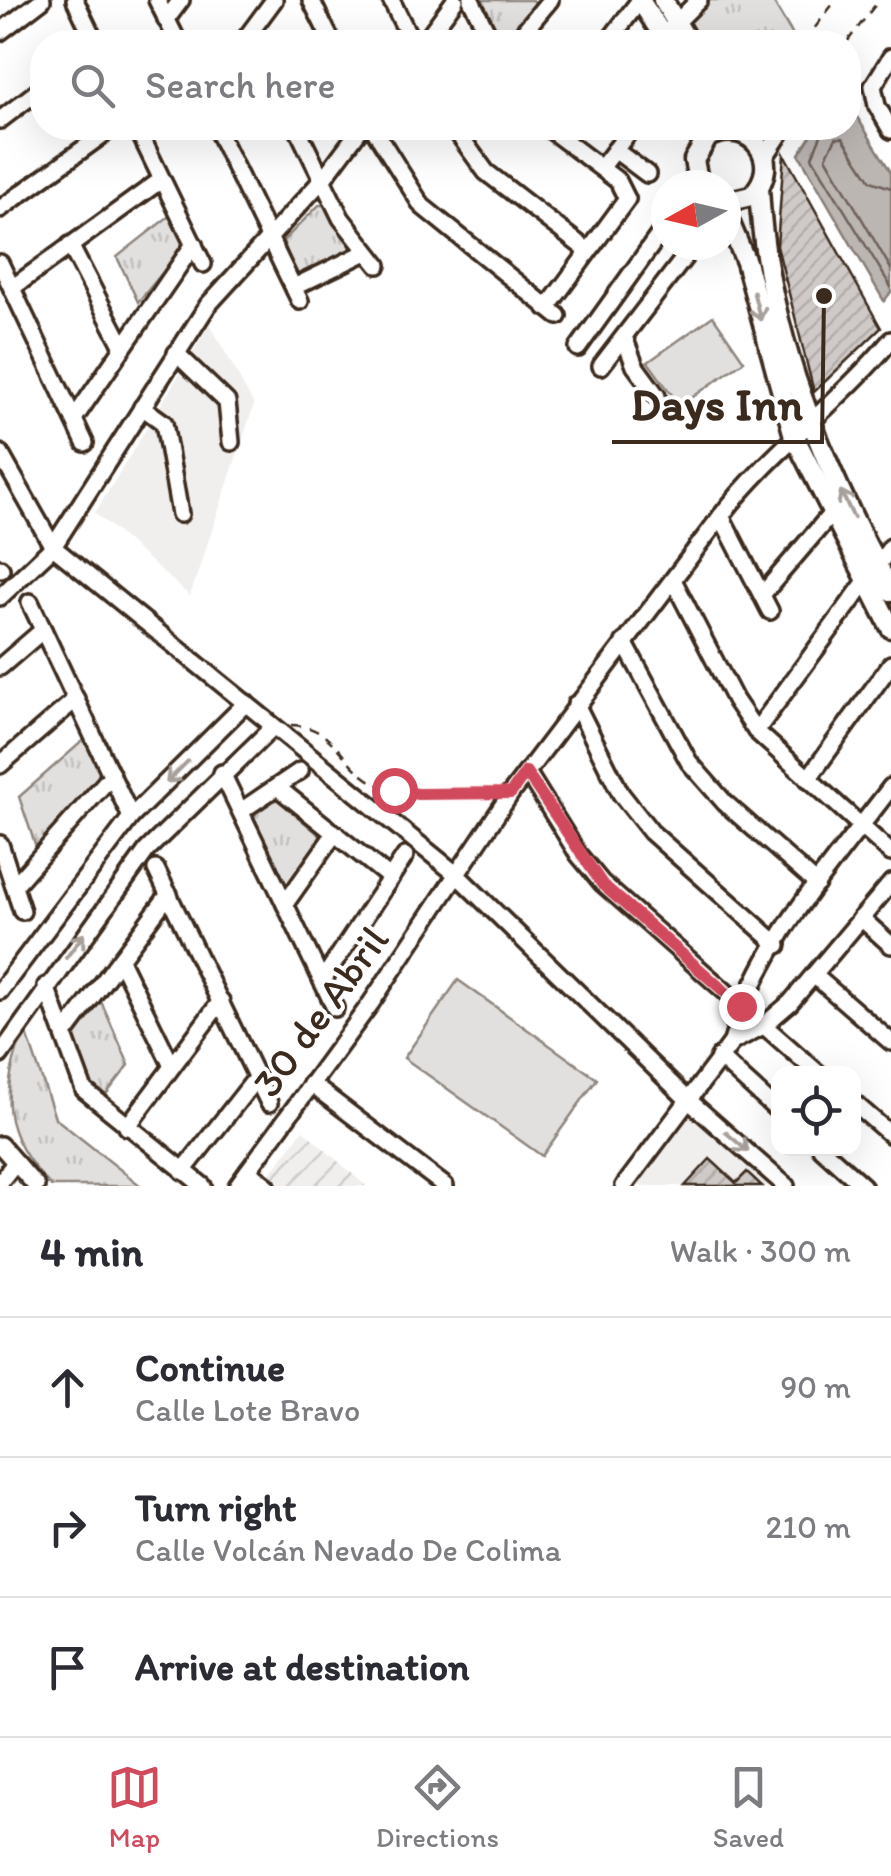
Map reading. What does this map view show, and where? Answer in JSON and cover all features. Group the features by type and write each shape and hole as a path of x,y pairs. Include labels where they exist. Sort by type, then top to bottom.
{"main road":[{"path":"640,0 666,30"},
{"path":"663,0 668,30"},
{"path":"693,140 694,170"},
{"path":"741,201 759,188 766,174 766,158 760,145 752,140"},
{"path":"759,188 760,224 777,309 810,423 891,628"},
{"path":"741,250 794,436 831,514 872,573 891,591"}],"street":[{"path":"0,32 42,0"},
{"path":"75,0 89,30"},
{"path":"156,0 171,30"},
{"path":"166,20 181,0"},
{"path":"254,30 274,0"},
{"path":"311,0 326,30"},
{"path":"391,0 406,30"},
{"path":"433,30 455,0"},
{"path":"472,0 486,30"},
{"path":"525,30 550,0"},
{"path":"617,30 640,0"},
{"path":"672,30 699,0"},
{"path":"891,57 873,86 877,106 891,130"},
{"path":"0,120 30,97"},
{"path":"0,210 96,140"},
{"path":"143,140 203,264"},
{"path":"222,140 297,294 366,252"},
{"path":"302,140 342,218 378,264"},
{"path":"0,597 53,547 208,304 323,178 352,140"},
{"path":"381,140 422,206 552,312 588,252 623,206 626,190 565,140"},
{"path":"463,140 486,172 588,252"},
{"path":"602,167 623,140"},
{"path":"766,158 777,140"},
{"path":"615,150 646,174"},
{"path":"12,288 161,180"},
{"path":"74,419 194,244"},
{"path":"70,245 122,345"},
{"path":"578,348 651,246"},
{"path":"601,366 682,260"},
{"path":"0,264 85,442"},
{"path":"624,336 635,366 657,396"},
{"name":"30 de Abril","path":"236,1186 414,940 526,772 721,516 752,476 891,340"},
{"path":"176,353 227,402 231,442"},
{"path":"142,407 164,423 180,514"},
{"path":"0,454 53,547 456,874 687,1098 786,1186"},
{"path":"762,595 831,514"},
{"path":"721,516 770,611"},
{"path":"756,731 891,547"},
{"path":"673,580 735,700 756,731 891,852"},
{"path":"30,602 131,817"},
{"path":"0,668 44,630"},
{"path":"624,642 689,762 724,803 816,884"},
{"path":"808,779 891,664"},
{"path":"0,765 76,699"},
{"path":"0,991 131,817 246,702"},
{"path":"576,704 621,794 651,832 778,944"},
{"path":"0,1055 147,850 273,727"},
{"path":"241,811 300,772"},
{"path":"526,772 602,884 810,1066"},
{"path":"222,773 335,1008"},
{"path":"14,886 112,775"},
{"path":"278,787 390,878"},
{"path":"732,1042 741,1006 778,944 816,884 891,787"},
{"path":"285,904 335,834"},
{"path":"0,844 22,911"},
{"path":"322,981 404,856"},
{"path":"156,869 270,1102"},
{"path":"624,1186 732,1042 763,1026 815,976 891,883"},
{"path":"65,1033 169,894"},
{"path":"861,918 891,945"},
{"path":"120,960 172,1066"},
{"path":"815,976 891,1042"},
{"path":"46,986 84,1090 202,1186"},
{"path":"128,1127 221,1001"},
{"path":"719,1058 771,1104"},
{"path":"183,1171 257,1077"},
{"path":"310,1084 446,1186"},
{"path":"861,1109 891,1135"},
{"path":"0,1145 36,1186"},
{"path":"830,1156 863,1186"},
{"path":"0,1182 14,1164"},
{"path":"248,1170 262,1185"}],"path":[{"path":"813,30 836,0"},
{"path":"856,30 879,0"},
{"path":"273,727 306,725 323,733 361,772 394,790 418,794 511,793"}],"shaded area":[{"path":"210,324 254,405 190,596 95,513"},
{"path":"689,1109 773,1186 635,1186"},
{"path":"303,1130 366,1186 261,1186"}],"green space":[{"path":"478,0 533,0 538,7 520,30 492,30"},
{"path":"710,0 772,0 790,30 687,30 685,27"},
{"path":"319,205 326,205 351,247 349,253 302,277 296,275 283,241"},
{"path":"173,213 184,247 138,302 117,257"},
{"path":"713,316 744,361 680,406 648,362"},
{"path":"86,738 99,764 98,777 36,847 19,797"},
{"path":"277,799 323,838 289,886 284,885 253,822 256,813"},
{"path":"458,980 597,1079 542,1156 404,1058"},
{"path":"101,1001 129,1065 104,1097 91,1088 73,1039"},
{"path":"25,1028 55,1118 141,1186 51,1186 34,1167 22,1149 10,1112 11,1073"}],"water":[{"path":"861,123 891,172 891,292 884,301 799,154 808,140 861,140"}],"building":[{"path":"784,154 881,328 814,392 777,246"},
{"path":"710,1159 736,1183 747,1172 762,1186 685,1186"}],"place":[{"name":"Days Inn","path":"824,296"}],"route":[{"path":"394,790 418,794 511,793 526,772 578,854 602,884 741,1006"}]}
